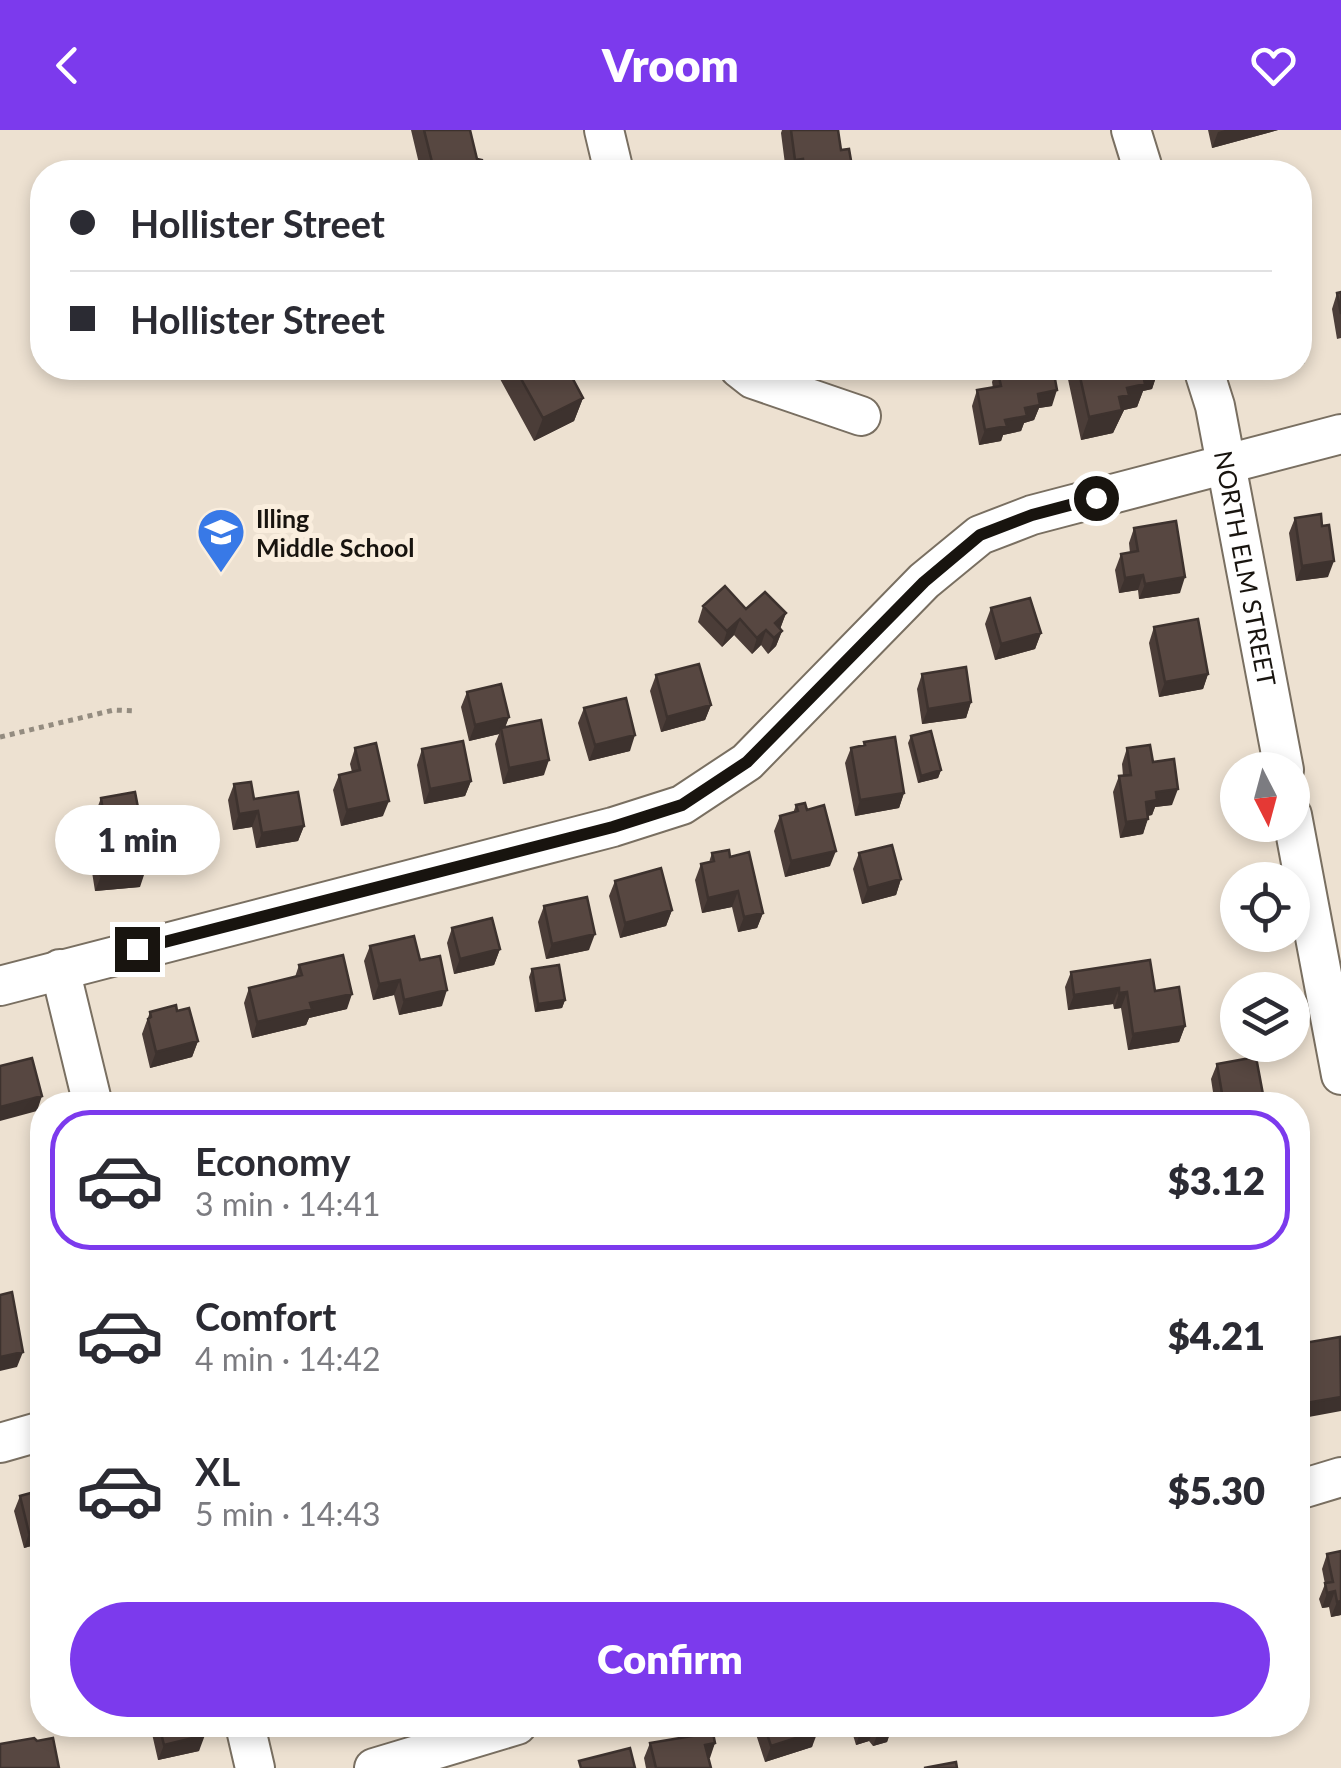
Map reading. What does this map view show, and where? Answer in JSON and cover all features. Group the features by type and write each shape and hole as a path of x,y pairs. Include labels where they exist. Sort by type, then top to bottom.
{"street":[{"path":"604,130 611,160"},
{"path":"1131,130 1140,160"},
{"path":"755,380 861,416"},
{"name":"NORTH ELM STREET","path":"1206,380 1226,464 1281,752"},
{"path":"0,986 613,827 682,805 747,762 924,582 980,535 1032,515 1341,434"},
{"path":"1297,842 1341,1074"},
{"path":"60,969 91,1092"},
{"path":"0,1443 30,1434"},
{"path":"1310,1486 1341,1477"},
{"path":"248,1737 255,1768"},
{"path":"374,1768 477,1737"}],"path":[{"path":"0,738 114,710 136,710"}],"building":[{"path":"424,130 470,130 477,159 482,160 432,160"},
{"path":"791,130 838,130 841,150 849,149 851,160 803,159 795,160"},
{"path":"522,380 573,380 583,398 543,418"},
{"path":"1000,380 1055,380 1057,390 1038,394 1040,405 1025,408 1027,416 1005,420 1007,426 985,430 977,390 1001,386"},
{"path":"1081,380 1144,380 1145,384 1127,388 1129,395 1119,397 1122,410 1089,417"},
{"path":"1321,514 1322,526 1329,525 1334,561 1302,566 1295,518"},
{"path":"1176,521 1185,577 1145,584 1143,575 1125,578 1121,554 1138,551 1134,528"},
{"path":"725,586 746,609 765,592 786,613 775,623 782,631 774,638 766,630 757,638 740,619 727,631 703,606"},
{"path":"1030,598 1041,633 1001,644 991,608"},
{"path":"1198,619 1208,674 1165,682 1154,627"},
{"path":"699,664 711,705 667,717 656,675"},
{"path":"966,667 971,702 928,709 922,674"},
{"path":"501,684 509,717 475,725 467,692"},
{"path":"626,698 635,735 595,745 584,708"},
{"path":"541,720 549,760 509,768 501,728"},
{"path":"931,731 941,770 921,776 911,736"},
{"path":"895,737 904,793 860,800 851,748"},
{"path":"463,741 471,781 430,789 422,749"},
{"path":"376,743 389,801 347,810 339,775 360,770 355,748"},
{"path":"1150,745 1153,762 1174,759 1178,789 1156,792 1157,800 1146,802 1148,819 1126,822 1119,776 1131,775 1127,748"},
{"path":"251,782 254,799 298,792 304,826 262,833 258,811 239,814 234,784"},
{"path":"135,792 140,818 130,820 133,834 138,833 145,872 101,876 94,838 117,834 115,822 105,824 101,798"},
{"path":"805,803 807,810 824,805 836,851 791,861 780,816 798,811 796,805"},
{"path":"892,845 901,879 868,888 859,853"},
{"path":"729,850 730,857 749,852 763,913 744,917 738,891 708,898 701,864 714,861 712,853"},
{"path":"661,868 672,910 625,923 615,881"},
{"path":"587,897 595,934 552,944 544,906"},
{"path":"492,918 500,949 460,959 452,928"},
{"path":"414,936 420,960 440,956 447,990 404,1000 400,980 379,984 370,946"},
{"path":"343,955 352,994 310,1003 312,1009 257,1022 249,988 302,975 299,965"},
{"path":"1150,960 1155,991 1179,987 1185,1026 1133,1034 1127,992 1119,993 1119,988 1074,995 1071,972"},
{"path":"559,965 565,1000 538,1004 532,969"},
{"path":"176,1005 177,1011 189,1008 198,1041 156,1052 148,1019 150,1012"},
{"path":"32,1058 41,1092 30,1092 30,1099 0,1107 0,1066"},
{"path":"1257,1062 1263,1092 1222,1092 1217,1064"},
{"path":"12,1292 23,1352 0,1357 0,1295"},
{"path":"1340,1337 1341,1397 1310,1402 1310,1342"},
{"path":"30,1493 29,1533 20,1496"},
{"path":"1341,1551 1341,1601 1337,1602 1335,1591 1327,1593 1325,1583 1333,1582 1327,1554"},
{"path":"162,1737 197,1737 164,1745"},
{"path":"714,1737 715,1743 705,1745 711,1768 656,1768 650,1743"},
{"path":"768,1737 799,1737 771,1746"},
{"path":"53,1738 59,1768 0,1768 0,1744"},
{"path":"630,1748 635,1768 581,1768 579,1761"},
{"path":"956,1762 957,1768 924,1768"}],"place":[{"name":"Illing Middle School","path":"221,574"}],"route":[{"path":"137,949 613,827 682,805 747,762 924,582 980,535 1032,515 1096,498"}]}
